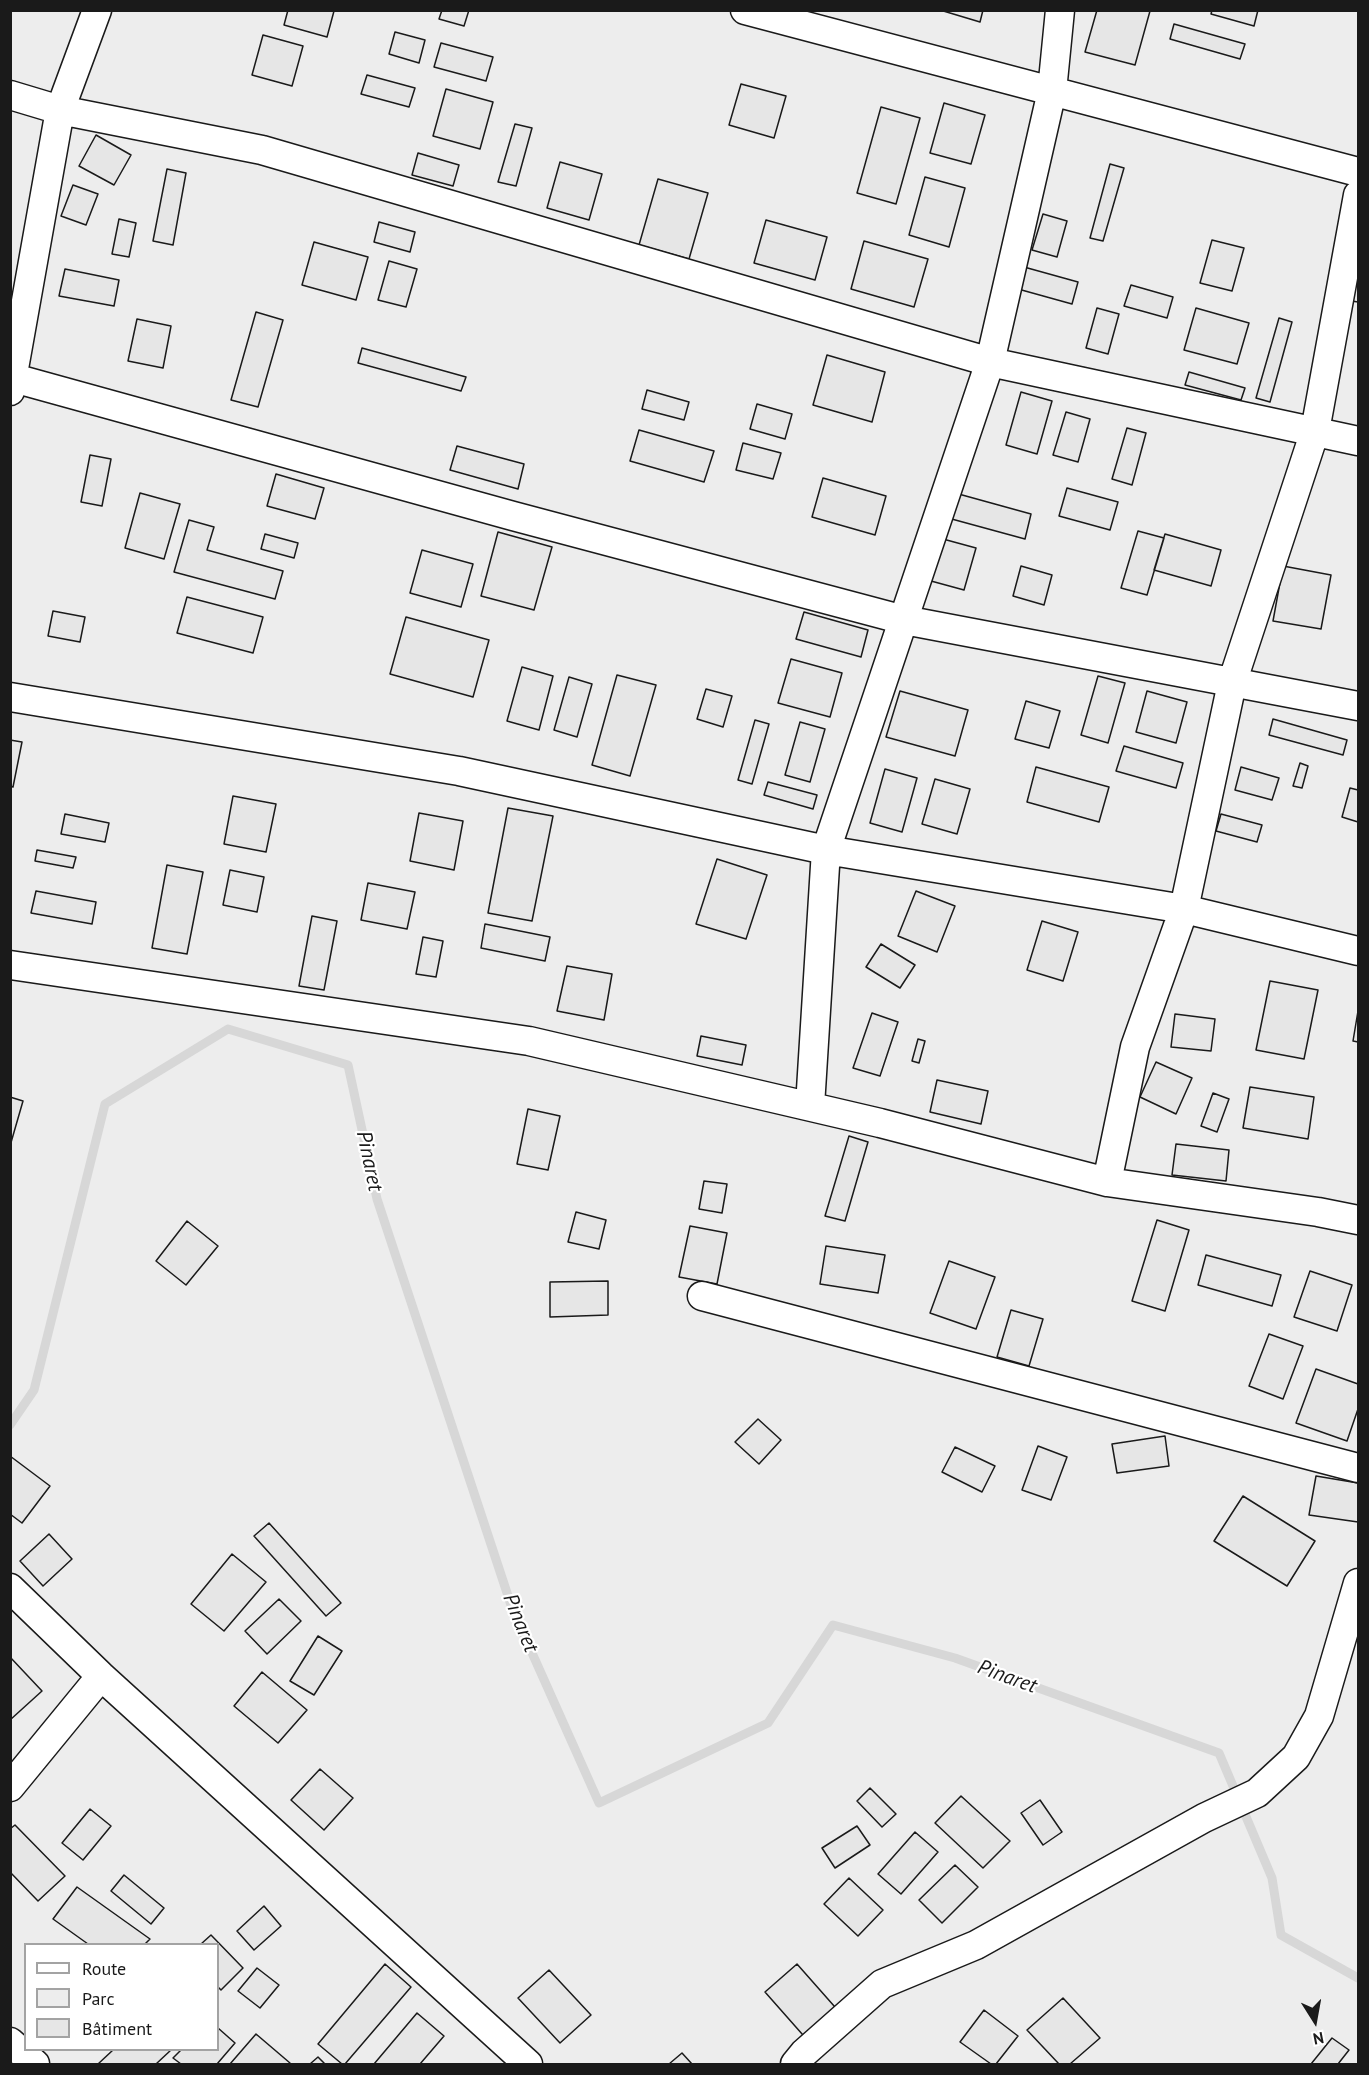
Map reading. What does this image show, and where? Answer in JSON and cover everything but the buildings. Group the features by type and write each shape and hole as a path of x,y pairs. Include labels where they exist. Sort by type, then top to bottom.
{"street":[{"path":"97,10 60,110 11,382 904,620 1359,706"},
{"path":"745,10 1359,172"},
{"path":"810,1106 826,850 990,362 1052,91 1060,10"},
{"path":"10,95 60,110 261,150 990,362 1359,441"},
{"path":"1107,1182 1135,1047 1184,909 1232,683 1315,431 1359,195"},
{"path":"10,697 459,771 826,850 1184,909 1359,951"},
{"path":"10,965 529,1041 810,1106 1107,1182 1359,1220"},
{"path":"702,1296 1359,1468"},
{"path":"795,2064 804,2053 882,1984 976,1945 1204,1818 1257,1793 1296,1756 1319,1716 1359,1583"},
{"path":"10,1588 101,1676 528,2064"},
{"path":"10,1787 101,1676"},
{"path":"10,2042 35,2064"}],"green space":[{"path":"11,11 1358,11 1358,2064 11,2064"}],"waterway":[{"name":"Pinaret","path":"10,1425 34,1390 105,1104 228,1029 348,1065 377,1199 512,1608 599,1803 768,1723 833,1625 955,1658 1219,1753 1272,1878 1281,1935 1358,1978"}]}
